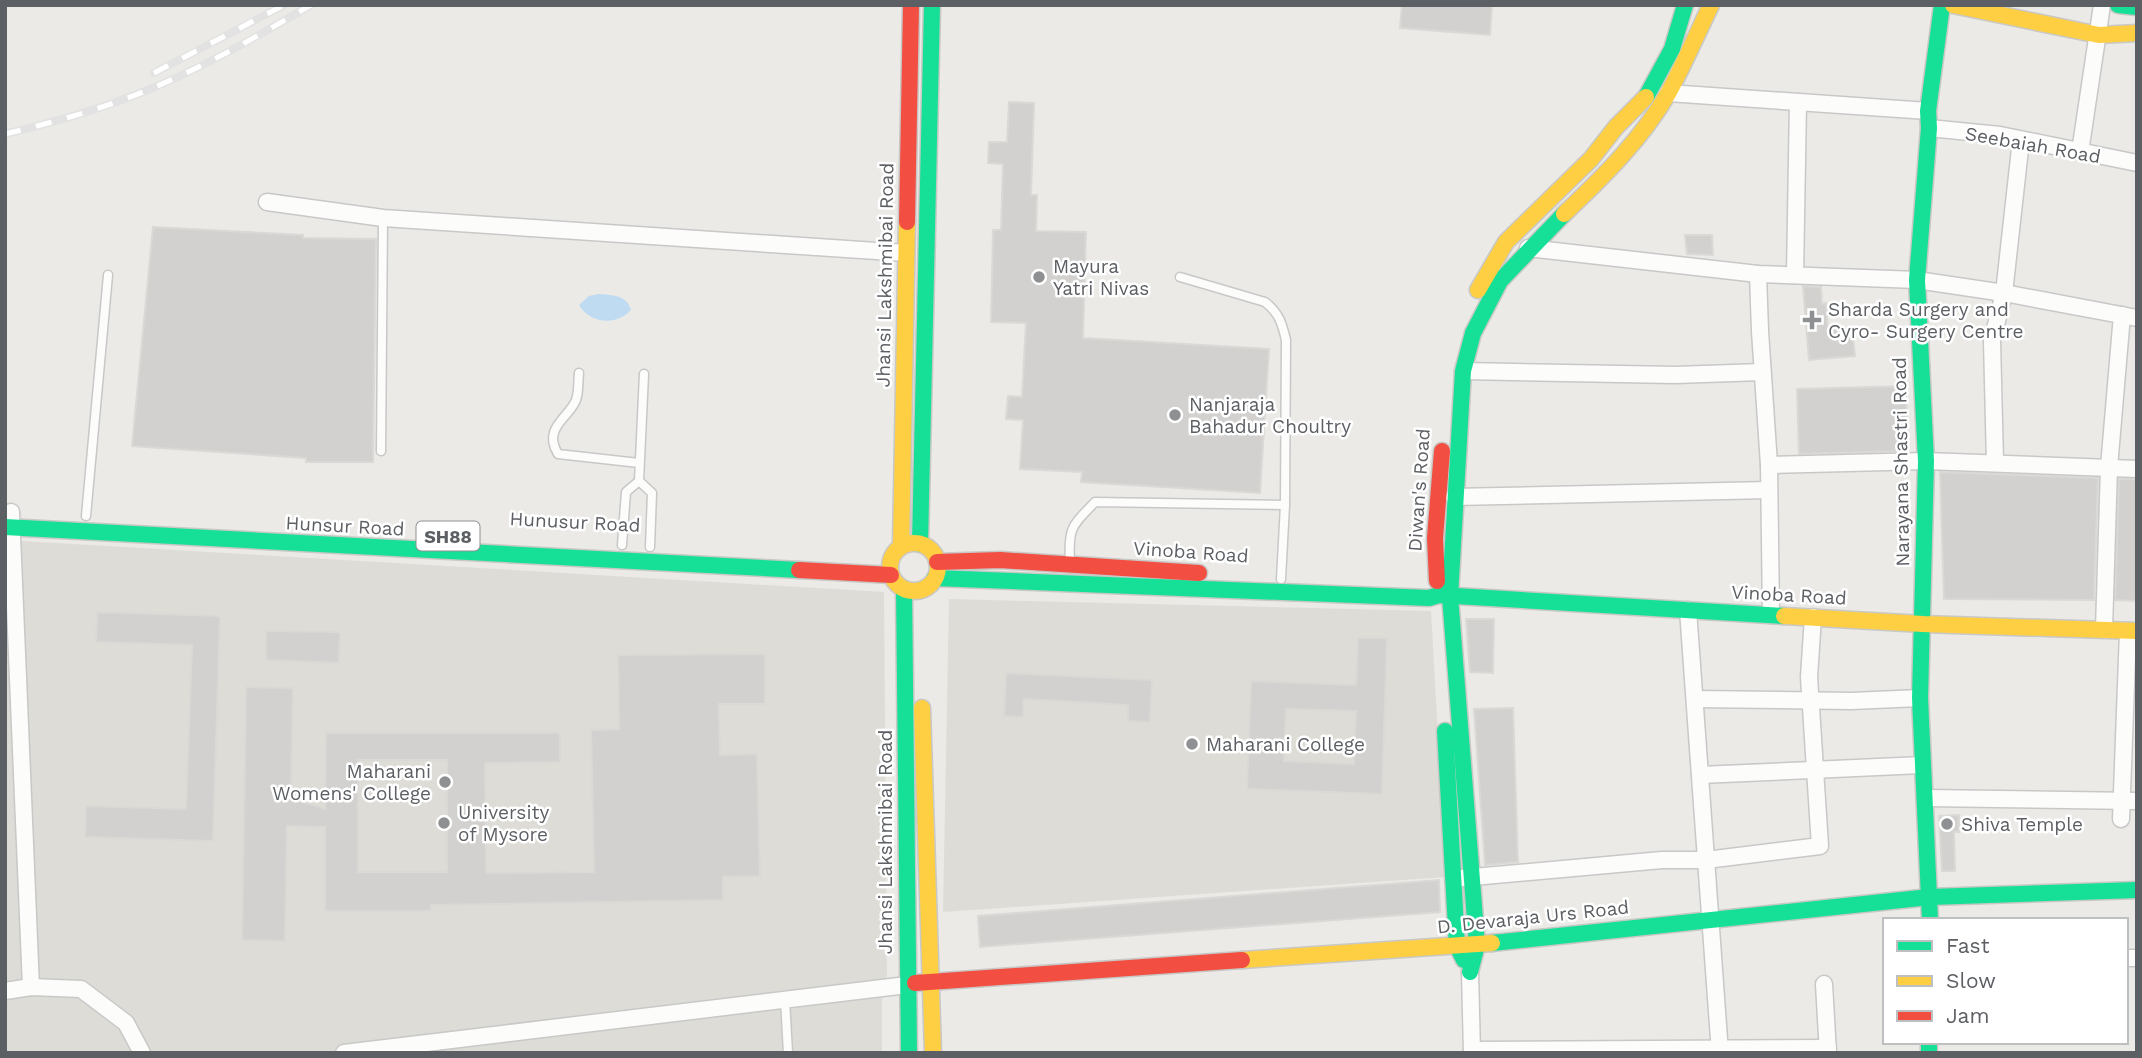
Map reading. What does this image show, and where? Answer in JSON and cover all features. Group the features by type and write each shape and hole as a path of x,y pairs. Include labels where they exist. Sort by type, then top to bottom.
{"street":[{"name":"Jhansi Lakshmibai Road","path":"901,547 911,5"},
{"name":"Jhansi Lakshmibai Road","path":"920,544 932,5"},
{"name":"Diwan's Road","path":"1472,1051 1471,972 1457,946 1452,879 1444,595 1436,579 1435,538 1450,371 1458,330 1506,242 1591,159 1616,127 1650,93 1672,49 1685,5"},
{"path":"1471,972 1477,945 1444,595 1463,371 1473,332 1500,281 1528,248 1602,178 1631,146 1668,93 1711,5"},
{"name":"Narayana Shastri Road","path":"1930,918 1920,698 1926,461 1917,280 1929,128 1927,111 1942,5"},
{"path":"1953,5 2099,35 2137,33"},
{"path":"2080,152 2102,5"},
{"path":"2118,5 2137,7"},
{"path":"1668,93 1927,111"},
{"path":"1795,275 1798,102"},
{"name":"Seebaiah Road","path":"1929,128 2000,135 2137,163"},
{"path":"1995,463 1992,341 2004,293 2021,140"},
{"path":"267,202 383,218 906,253"},
{"path":"1528,248 1758,274 1917,280 2004,293 2129,317 2109,467 2104,629"},
{"path":"1758,274 1769,465 1771,615"},
{"path":"1463,371 1675,375 1762,372"},
{"path":"1769,465 1926,461 2137,469"},
{"path":"1454,497 1769,490"},
{"name":"Hunusur Road","path":"8,520 86,516 622,545 891,568"},
{"path":"8,520 31,987"},
{"name":"Hunsur Road","path":"8,520 891,568"},
{"path":"912,543 920,544 933,552 936,570 927,586 911,589 897,584 891,568 897,549 901,547 912,543"},
{"name":"Vinoba Road","path":"936,570 1000,560 1430,587 1444,595"},
{"name":"Vinoba Road","path":"936,570 1429,598 1444,595 1923,624 2133,631"},
{"name":"Jhansi Lakshmibai Road","path":"909,1053 907,985 911,589"},
{"path":"911,589 921,660"},
{"path":"1688,610 1720,1050"},
{"path":"1452,879 1662,860 1706,860 1820,846 1809,677 1813,617"},
{"path":"2121,819 2129,801 2133,631"},
{"name":"Jhansi Lakshmibai Road","path":"922,687 933,1053"},
{"path":"1695,699 1920,698"},
{"path":"1700,775 1922,765"},
{"path":"1925,797 2129,801"},
{"name":"D. Devaraja Urs Road","path":"907,985 932,980 1477,945 1930,897 2137,890"},
{"path":"1472,1051 1828,1050 1824,984"},
{"path":"344,1053 907,985"},
{"path":"5,991 31,987 81,989 126,1023 142,1053"}],"lane":[{"path":"382,451 383,218"},
{"path":"86,516 108,275"},
{"path":"1180,277 1265,302 1275,310 1282,322 1286,340 1285,505 1281,579"},
{"path":"579,373 577,399 562,417 554,433 558,454 639,463"},
{"path":"645,374 639,481 652,493 650,547"},
{"path":"622,545 626,492 639,481"},
{"path":"1070,565 1069,537 1074,524 1095,502 1285,505"},
{"path":"785,1000 788,1053"}],"shaded area":[{"name":"Maharani Womens' College","path":"5,540 884,592 887,985 882,986 882,1053 5,1053"},
{"name":"Maharani College","path":"949,599 1431,611 1446,877 943,912"}],"water":[{"path":"598,294 622,299 631,310 619,319 604,321 590,316 579,305 589,296"}],"building":[{"path":"1402,5 1492,5 1490,35 1400,28"},
{"path":"1009,102 1034,103 1031,195 1037,195 1036,231 1086,232 1083,338 1269,349 1260,493 1081,482 1082,472 1020,469 1023,420 1006,419 1008,396 1022,397 1026,323 991,322 993,230 1001,230 1003,164 988,163 989,142 1007,142"},
{"path":"153,227 303,235 303,238 376,239 373,462 306,462 306,458 132,446"},
{"path":"1685,235 1712,235 1713,255 1687,254"},
{"path":"1803,286 1821,287 1822,304 1826,303 1828,330 1852,328 1855,356 1809,360"},
{"path":"1906,386 1908,451 1799,454 1797,389"},
{"path":"1940,472 2098,478 2094,600 1944,599"},
{"path":"2119,479 2137,479 2137,601 2115,600"},
{"path":"97,612 220,616 213,841 85,837 86,806 186,809 192,645 96,642"},
{"path":"1466,619 1494,619 1493,673 1470,672"},
{"path":"266,631 340,632 339,663 266,660"},
{"path":"1358,638 1387,638 1382,794 1247,789 1251,681 1356,685","holes":["1286,709 1356,711 1354,764 1284,761"]},
{"path":"765,654 765,704 719,704 720,755 757,754 760,876 723,877 723,900 431,905 431,911 325,911 325,827 287,826 285,941 242,940 246,687 293,688 291,798 325,809 326,733 560,733 560,762 485,763 486,873 594,872 591,730 619,729 618,655","holes":["358,760 447,760 447,872 358,872"]},
{"path":"1006,673 1152,680 1150,722 1128,721 1128,705 1024,699 1023,717 1004,716"},
{"path":"1513,708 1518,862 1485,865 1474,709"},
{"path":"1959,815 1959,832 1954,832 1955,871 1942,871 1939,816"},
{"path":"1439,880 1440,912 980,947 978,916"}],"railway":[{"path":"154,73 284,5"},
{"path":"5,134 86,112 145,91 220,56 311,5"}],"traffic: fast":[{"path":"920,544 932,5"},
{"path":"1646,97 1672,49 1685,5"},
{"path":"1930,918 1920,698 1926,461 1917,280 1929,128 1928,111 1942,5"},
{"path":"2118,5 2137,7"},
{"path":"1470,972 1477,945 1450,596 1463,371 1473,333 1500,281 1564,214"},
{"path":"5,527 799,570"},
{"path":"935,578 1429,598 1439,595 1784,616"},
{"path":"904,589 909,1053"},
{"path":"1445,731 1457,946 1464,960"},
{"path":"1492,943 1930,897 2137,890"},
{"path":"1929,1044 1929,1053"}],"traffic: slow":[{"path":"1564,214 1621,157 1647,126 1675,81 1711,5"},
{"path":"1953,5 2099,35 2137,33"},
{"path":"1478,290 1506,242 1591,159 1616,127 1646,97"},
{"path":"901,546 907,222"},
{"path":"914,543 931,550 938,567 931,584 914,591 897,584 890,567 897,550 914,543"},
{"path":"1784,616 2137,631"},
{"path":"922,708 933,1053"},
{"path":"1242,960 1492,943"}],"traffic: jam":[{"path":"907,222 911,5"},
{"path":"1437,581 1435,538 1442,451"},
{"path":"937,562 1000,560 1199,573"},
{"path":"799,570 891,575"},
{"path":"915,983 1242,960"}],"place":[{"name":"Mayura Yatri Nivas","path":"1039,277"},
{"name":"Sharda Surgery and Cyro- Surgery Centre","path":"1812,320"},
{"name":"Nanjaraja Bahadur Choultry","path":"1175,415"},
{"name":"Maharani College","path":"1192,744"},
{"name":"Maharani Womens' College","path":"445,782"},
{"name":"University of Mysore","path":"444,823"},
{"name":"Shiva Temple","path":"1947,824"}]}
